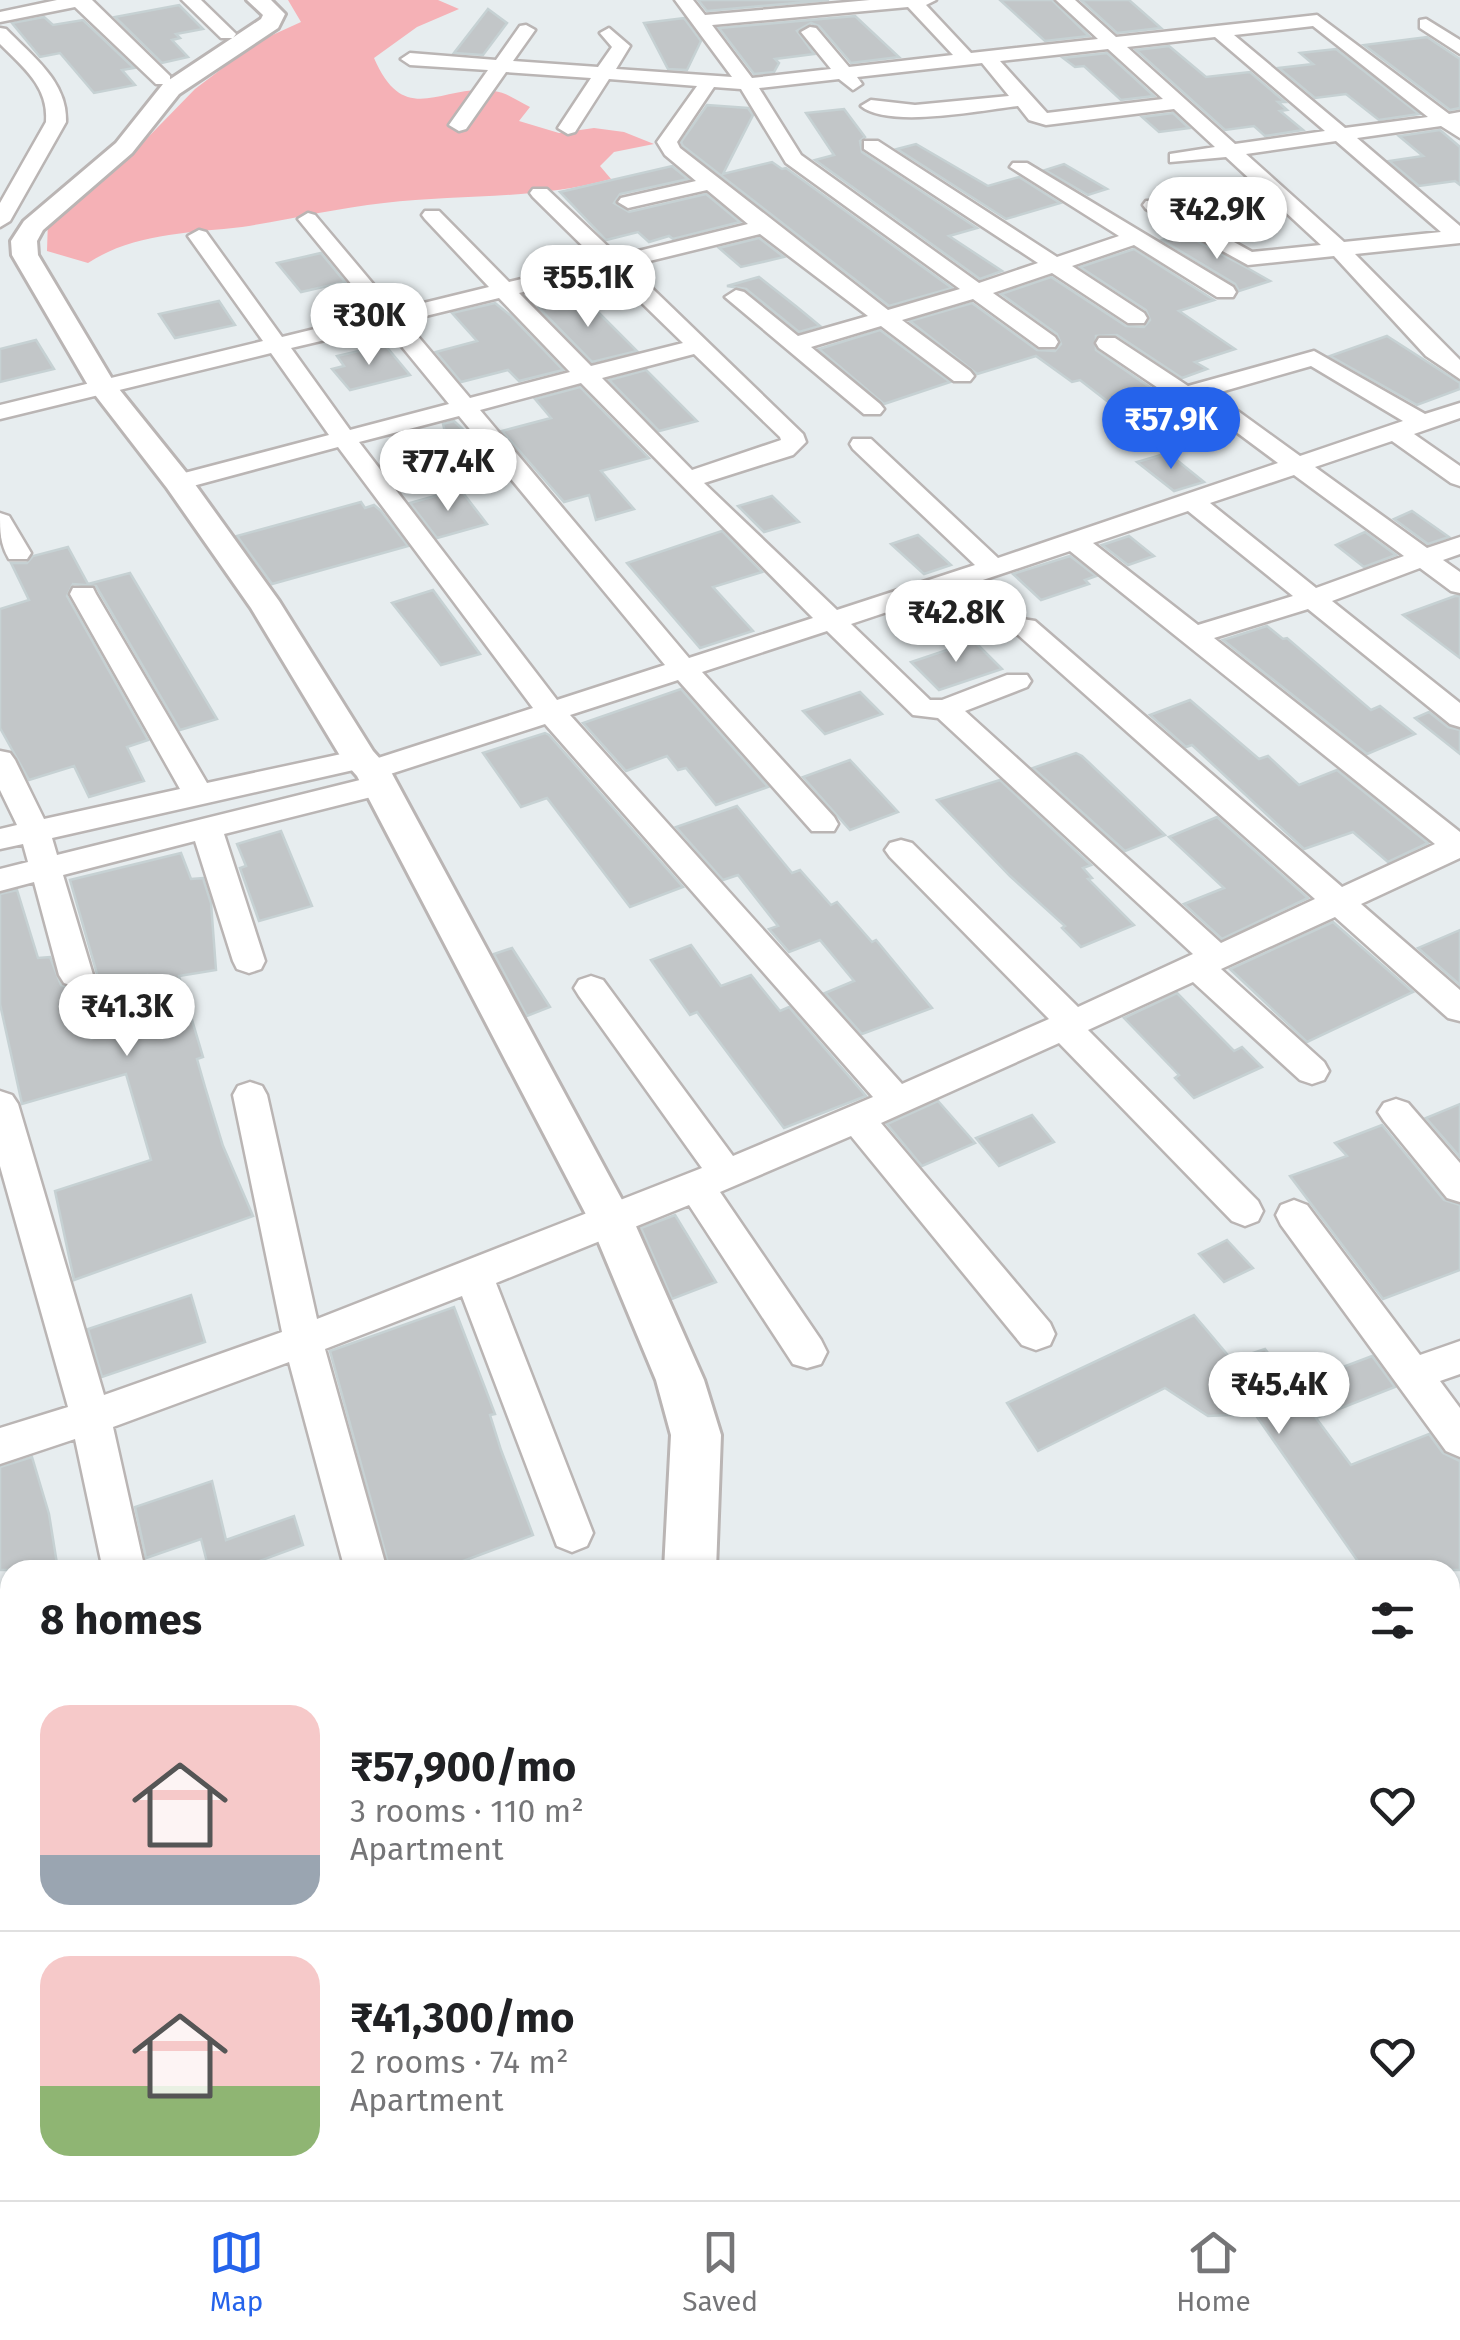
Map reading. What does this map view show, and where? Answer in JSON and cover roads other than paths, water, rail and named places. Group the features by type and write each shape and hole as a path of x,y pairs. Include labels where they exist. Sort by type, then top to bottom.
{"street":[{"path":"0,17 81,0 162,80"},
{"path":"191,0 226,34"},
{"path":"11,224 124,148 171,89 270,23 274,14 258,0"},
{"path":"684,0 747,84 793,159 1046,342"},
{"path":"700,20 817,5 917,0 1036,116 1046,119 1177,104"},
{"path":"1066,0 1228,152 1341,251 1434,350 1460,372"},
{"path":"410,60 747,84 1216,28 1317,20 1455,123"},
{"path":"1426,24 1460,48"},
{"path":"1216,28 1337,136 1459,236"},
{"path":"459,125 526,30"},
{"path":"810,32 896,134"},
{"path":"0,33 55,94 59,108 11,224"},
{"path":"568,128 621,46 609,33"},
{"path":"708,83 667,142 672,151 764,227 962,376"},
{"path":"871,106 915,111 1022,100"},
{"path":"1177,158 1455,123"},
{"path":"872,145 1136,318"},
{"path":"1020,168 1225,292"},
{"path":"628,202 709,184"},
{"path":"540,192 791,434 794,442 784,450 687,480"},
{"path":"1154,204 1248,259 1459,236"},
{"path":"432,215 687,480 923,710 945,709 1017,681"},
{"path":"308,219 683,670 823,824"},
{"path":"11,224 24,241 25,254 103,388 178,482 266,608 371,771 613,1224 680,1380 696,1435 690,1560"},
{"path":"0,412 764,227"},
{"path":"199,236 344,439 551,712 897,1100"},
{"path":"793,345 974,292 1138,237"},
{"path":"736,297 872,410"},
{"path":"1107,344 1184,395 1216,406 1460,585"},
{"path":"178,482 696,346"},
{"path":"1184,395 1314,358 1422,422"},
{"path":"0,880 321,800 371,771 1460,410"},
{"path":"1394,431 1460,478"},
{"path":"862,444 992,567"},
{"path":"1192,501 1460,718"},
{"path":"0,521 18,553"},
{"path":"0,1446 91,1418 613,1224 856,1119 1459,846 1074,540"},
{"path":"1195,635 1311,599 1460,545"},
{"path":"918,592 941,611 962,620 1024,627 1460,1010"},
{"path":"82,594 198,794"},
{"path":"945,709 1312,1070"},
{"path":"0,760 35,831 76,975"},
{"path":"0,839 306,771 371,771"},
{"path":"306,771 321,800"},
{"path":"206,827 249,962"},
{"path":"901,850 1245,1211"},
{"path":"590,988 712,1182 807,1352"},
{"path":"250,1095 303,1341 363,1560"},
{"path":"0,1104 91,1418 122,1560"},
{"path":"1396,1112 1458,1184"},
{"path":"856,1119 1036,1334"},
{"path":"1294,1215 1460,1439"},
{"path":"474,1276 572,1533"},
{"path":"1411,1375 1460,1357"}]}
